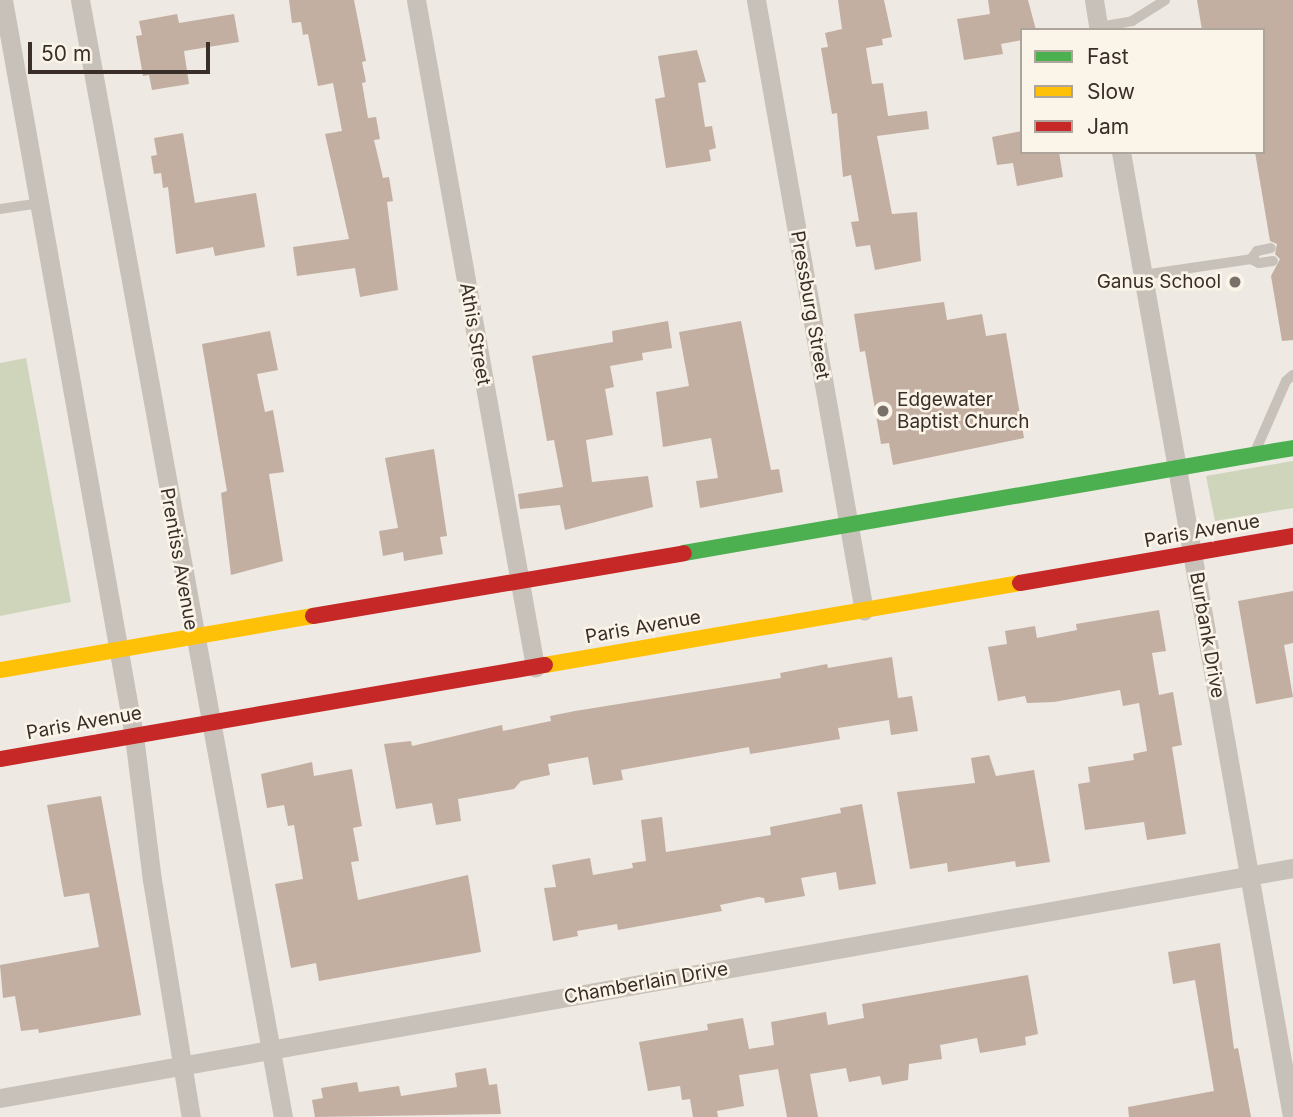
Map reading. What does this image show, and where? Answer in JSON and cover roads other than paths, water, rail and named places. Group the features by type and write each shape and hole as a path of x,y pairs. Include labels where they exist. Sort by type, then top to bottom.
{"street":[{"path":"3,0 134,736 181,1066 191,1117"},
{"name":"Prentiss Avenue","path":"80,0 192,636 208,723 239,860 283,1117"},
{"name":"Athis Street","path":"416,0 535,667"},
{"name":"Pressburg Street","path":"756,0 864,611"},
{"path":"1094,0 1099,28"},
{"name":"Burbank Drive","path":"1121,154 1292,1117"},
{"path":"0,670 1293,448"},
{"name":"Paris Avenue","path":"0,760 1293,536"},
{"name":"Chamberlain Drive","path":"0,1098 1293,868"}],"lane":[{"path":"1099,28 1132,21 1165,0"},
{"path":"0,209 40,203"},
{"path":"1251,259 1257,251 1271,248"},
{"path":"1143,275 1251,259 1259,263 1273,261"},
{"path":"1254,455 1286,381 1293,375"}],"place":[{"name":"Ganus School","path":"1235,282"},
{"name":"Edgewater Baptist Church","path":"883,411"}]}
